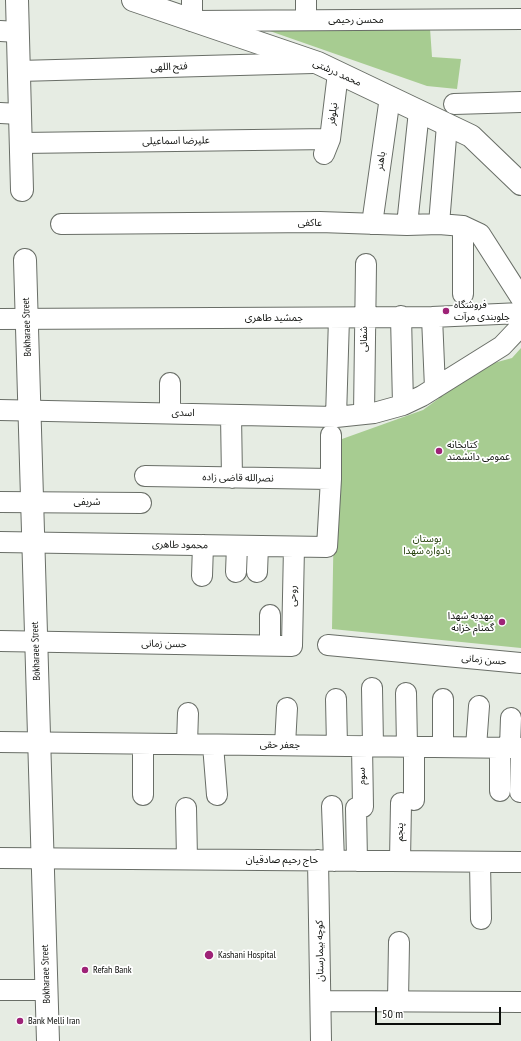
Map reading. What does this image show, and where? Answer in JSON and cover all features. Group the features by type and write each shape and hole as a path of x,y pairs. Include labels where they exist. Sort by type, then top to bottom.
{"main road":[{"path":"17,0 9,31 19,71 10,113 21,143 22,190"},
{"name":"محمد درشتی","path":"133,0 192,10 338,72 471,136 521,184"},
{"name":"Bokharaee Street","path":"25,260 48,1041"}],"street":[{"path":"306,0 306,20"},
{"name":"محسن رحیمی","path":"192,10 306,20 521,19"},
{"name":"فتح اللهی","path":"19,71 318,63"},
{"name":"نیلوفر","path":"327,147 338,72"},
{"name":"باهنر","path":"372,224 390,97"},
{"path":"454,104 521,102"},
{"path":"407,225 419,111"},
{"path":"439,224 447,125"},
{"name":"علیرضا اسماعیلی","path":"21,143 327,147"},
{"name":"عاکفی","path":"61,224 320,222 407,225 439,224 463,226 480,234 521,298"},
{"path":"463,226 463,294"},
{"name":"شفائی","path":"364,414 364,317 366,264"},
{"name":"جمشید طاهری","path":"0,319 432,317 521,313"},
{"path":"401,316 403,405"},
{"path":"432,317 435,388"},
{"path":"331,480 339,318"},
{"name":"اسدی","path":"0,410 231,415 333,426 364,414 403,405 435,388 502,346 521,326"},
{"path":"170,383 170,413"},
{"path":"231,415 232,478"},
{"name":"نصرالله قاضی زاده","path":"145,476 331,480"},
{"name":"محمود طاهری","path":"0,542 327,547 331,480"},
{"name":"شریفی","path":"0,502 141,502"},
{"path":"202,576 203,545"},
{"path":"236,572 237,546"},
{"path":"257,572 258,546"},
{"name":"روحی","path":"292,646 294,547"},
{"path":"270,615 270,645"},
{"name":"حسن زمانی","path":"0,641 292,646"},
{"name":"حسن زمانی","path":"328,645 521,663"},
{"name":"سوم","path":"357,861 360,808 368,746 372,688"},
{"name":"پنجم","path":"400,861 407,802 410,747 406,693"},
{"path":"443,699 443,747"},
{"path":"336,700 337,746"},
{"path":"476,747 479,706"},
{"path":"285,745 287,708"},
{"path":"187,744 188,713"},
{"path":"511,718 513,748 520,792"},
{"name":"جعفر حقی","path":"0,742 513,748"},
{"path":"142,744 143,795"},
{"path":"213,744 217,795"},
{"path":"500,790 513,748"},
{"name":"کوچه بیمارستان","path":"321,1041 326,861 332,806"},
{"path":"186,808 187,859"},
{"name":"حاج رحیم صادقیان","path":"0,858 521,862"},
{"path":"480,862 481,919"},
{"path":"398,1002 399,942"},
{"path":"0,990 46,990"},
{"path":"321,1001 521,1002"}],"green space":[{"path":"430,28 432,57 461,59 457,89 427,86 264,29"},
{"name":"بوستان یادواره شهدا","path":"521,348 521,648 332,629 334,510 342,439 423,410 483,366 512,358"}],"place":[{"name":"فروشگاه جلوبندی مرآت","path":"446,311"},
{"name":"کتابخانه عمومی دانشمند","path":"439,451"},
{"name":"مهدیه شهدا گمنام خزانه","path":"502,622"},
{"name":"Kashani Hospital","path":"209,955"},
{"name":"Refah Bank","path":"85,970"},
{"name":"Bank Melli Iran","path":"20,1021"}]}
